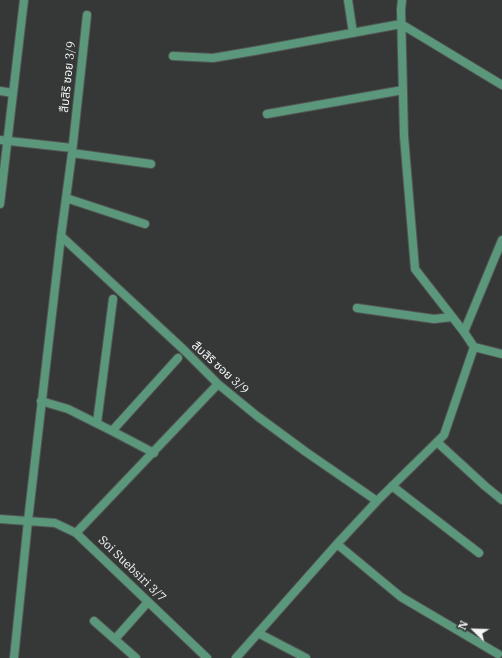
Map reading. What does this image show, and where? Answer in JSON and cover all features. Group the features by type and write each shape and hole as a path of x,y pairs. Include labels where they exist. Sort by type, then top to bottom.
{"street":[{"path":"0,204 4,140 13,93 24,0"},
{"path":"348,0 353,33"},
{"path":"402,0 401,24 404,136 415,269 474,347 502,354"},
{"name":"สืบสิริ ซอย 3/9","path":"14,658 28,521 87,15"},
{"path":"173,56 213,58 401,24 502,85"},
{"path":"267,114 402,90"},
{"path":"0,91 13,93"},
{"path":"4,140 151,164"},
{"path":"66,198 145,224"},
{"name":"สืบสิริ ซอย 3/9","path":"61,236 184,350 218,384 263,421 377,501"},
{"path":"464,332 502,240"},
{"path":"96,423 113,299"},
{"path":"357,308 434,319 452,317"},
{"path":"236,658 377,501 444,435 474,347"},
{"path":"112,431 178,358"},
{"path":"76,533 154,453 218,384"},
{"path":"42,401 68,409 154,453"},
{"path":"437,442 502,500"},
{"path":"392,486 479,553"},
{"name":"Soi Suebsiri 3/7","path":"0,519 55,523 76,533 207,658"},
{"path":"337,544 401,597 497,656 502,646"},
{"path":"115,639 148,602"},
{"path":"94,622 136,658"},
{"path":"258,633 306,658"}]}
